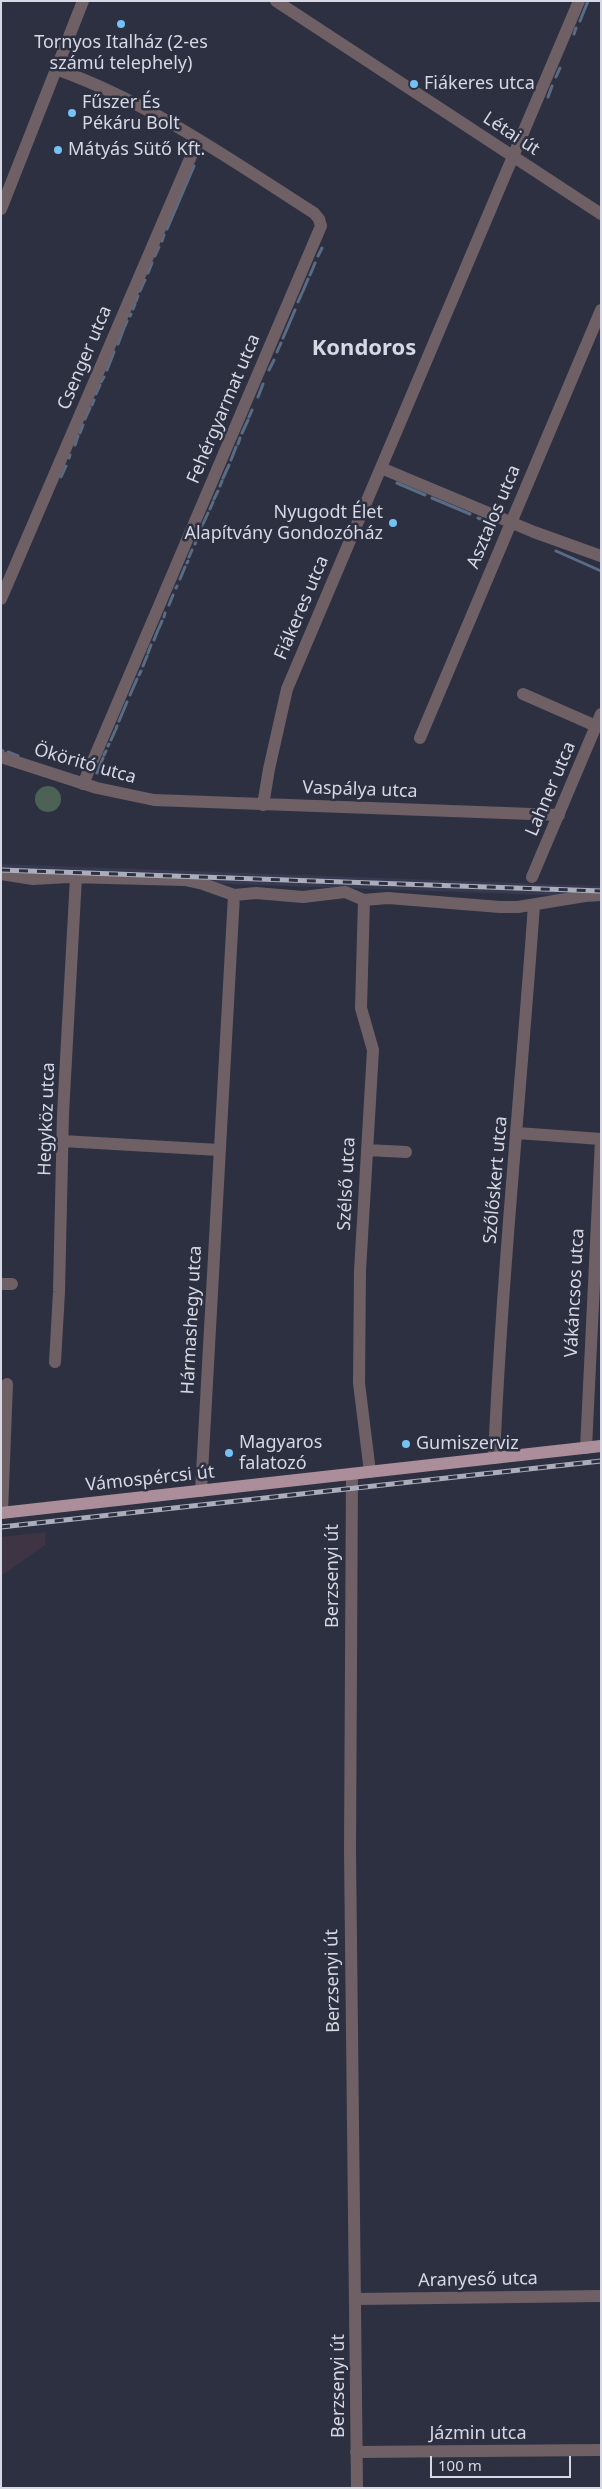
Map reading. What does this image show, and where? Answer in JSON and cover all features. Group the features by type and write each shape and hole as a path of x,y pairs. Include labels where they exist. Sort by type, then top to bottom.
{"main road":[{"name":"Vámospércsi út","path":"2,1513 601,1446"}],"street":[{"path":"1,209 38,121 56,69 84,1"},
{"name":"Létai út","path":"276,1 601,214"},
{"name":"Fiákeres utca","path":"263,805 269,769 288,689 579,1"},
{"path":"56,69 126,98 198,140"},
{"name":"Fehérgyarmat utca","path":"83,784 319,233 320,221 316,215 198,140"},
{"name":"Csenger utca","path":"3,594 198,140"},
{"name":"Asztalos utca","path":"420,738 601,310"},
{"path":"381,468 510,522 601,556"},
{"path":"523,694 596,726"},
{"name":"Lahner utca","path":"532,877 601,714"},
{"name":"Ököritó utca","path":"1,757 83,784 125,795 160,800"},
{"name":"Vaspálya utca","path":"160,800 559,815"},
{"path":"1,874 33,879 76,877 190,881 234,895 256,893 303,897 340,892 352,893 364,900 388,898 500,907 534,905 601,895"},
{"name":"Hegyköz utca","path":"55,1362 59,1292 62,1141 76,877"},
{"name":"Hármashegy utca","path":"201,1491 234,895"},
{"name":"Szélső utca","path":"364,900 361,1008 373,1050 360,1271 360,1386 370,1472"},
{"name":"Szőlőskert utca","path":"494,1458 498,1353 534,905"},
{"path":"517,1133 601,1140"},
{"name":"Vákáncsos utca","path":"586,1448 601,1140"},
{"path":"62,1141 219,1150"},
{"path":"367,1150 406,1152"},
{"path":"2,1513 7,1384"},
{"name":"Berzsenyi út","path":"352,1474 350,1870 357,2488"},
{"name":"Aranyeső utca","path":"356,2299 601,2296"},
{"name":"Jázmin utca","path":"356,2452 601,2450"}],"shaded area":[{"path":"1,864 601,886 601,897 1,876"},
{"path":"601,1459 601,1464 359,1490 359,1486"},
{"path":"46,1532 45,1545 1,1576 1,1537"}],"green space":[{"path":"48,786 57,790 61,799 57,808 48,812 39,808 35,799 39,790"}],"waterway":[{"path":"580,21 588,1"},
{"path":"574,34 576,28"},
{"path":"556,77 560,68"},
{"path":"548,97 552,86"},
{"path":"167,229 194,166"},
{"path":"162,241 164,235"},
{"path":"155,256 159,247"},
{"path":"318,256 322,248"},
{"path":"148,273 152,263"},
{"path":"310,275 315,263"},
{"path":"303,291 308,279"},
{"path":"140,291 145,280"},
{"path":"298,302 302,293"},
{"path":"136,301 138,296"},
{"path":"133,309 135,304"},
{"path":"283,338 295,310"},
{"path":"125,326 127,321"},
{"path":"118,344 124,328"},
{"path":"277,352 281,343"},
{"path":"107,370 114,352"},
{"path":"269,370 274,360"},
{"path":"101,382 104,377"},
{"path":"258,397 263,384"},
{"path":"96,394 100,385"},
{"path":"92,405 94,400"},
{"path":"85,419 90,408"},
{"path":"249,417 252,410"},
{"path":"242,433 248,420"},
{"path":"80,433 83,425"},
{"path":"75,445 78,436"},
{"path":"238,444 240,438"},
{"path":"231,460 236,447"},
{"path":"223,478 229,465"},
{"path":"61,477 66,466"},
{"path":"220,486 222,481"},
{"path":"397,483 425,495"},
{"path":"214,499 218,491"},
{"path":"432,498 470,514"},
{"path":"210,509 213,502"},
{"path":"203,524 208,513"},
{"path":"478,518 496,525"},
{"path":"189,557 192,550"},
{"path":"556,551 601,571"},
{"path":"180,579 185,567"},
{"path":"169,605 173,595"},
{"path":"164,617 165,613"},
{"path":"159,628 162,621"},
{"path":"154,640 158,630"},
{"path":"148,653 151,645"},
{"path":"143,666 147,656"},
{"path":"139,675 141,671"},
{"path":"130,695 137,679"},
{"path":"119,721 127,702"},
{"path":"111,740 115,731"},
{"path":"104,755 106,751"},
{"path":"8,752 18,756"},
{"path":"97,773 103,758"}],"railway":[{"path":"1,870 601,891"},
{"path":"1,1527 601,1461"}],"place":[{"name":"Tornyos Italház (2-es számú telephely)","path":"121,24"},
{"name":"Fiákeres utca","path":"414,84"},
{"name":"Fűszer És Pékáru Bolt","path":"72,113"},
{"name":"Mátyás Sütő Kft.","path":"58,150"},
{"name":"Nyugodt Élet Alapítvány Gondozóház","path":"393,523"},
{"name":"Gumiszerviz","path":"406,1444"},
{"name":"Magyaros falatozó","path":"229,1453"}],"district":[{"name":"Kondoros","path":"364,349"}]}
